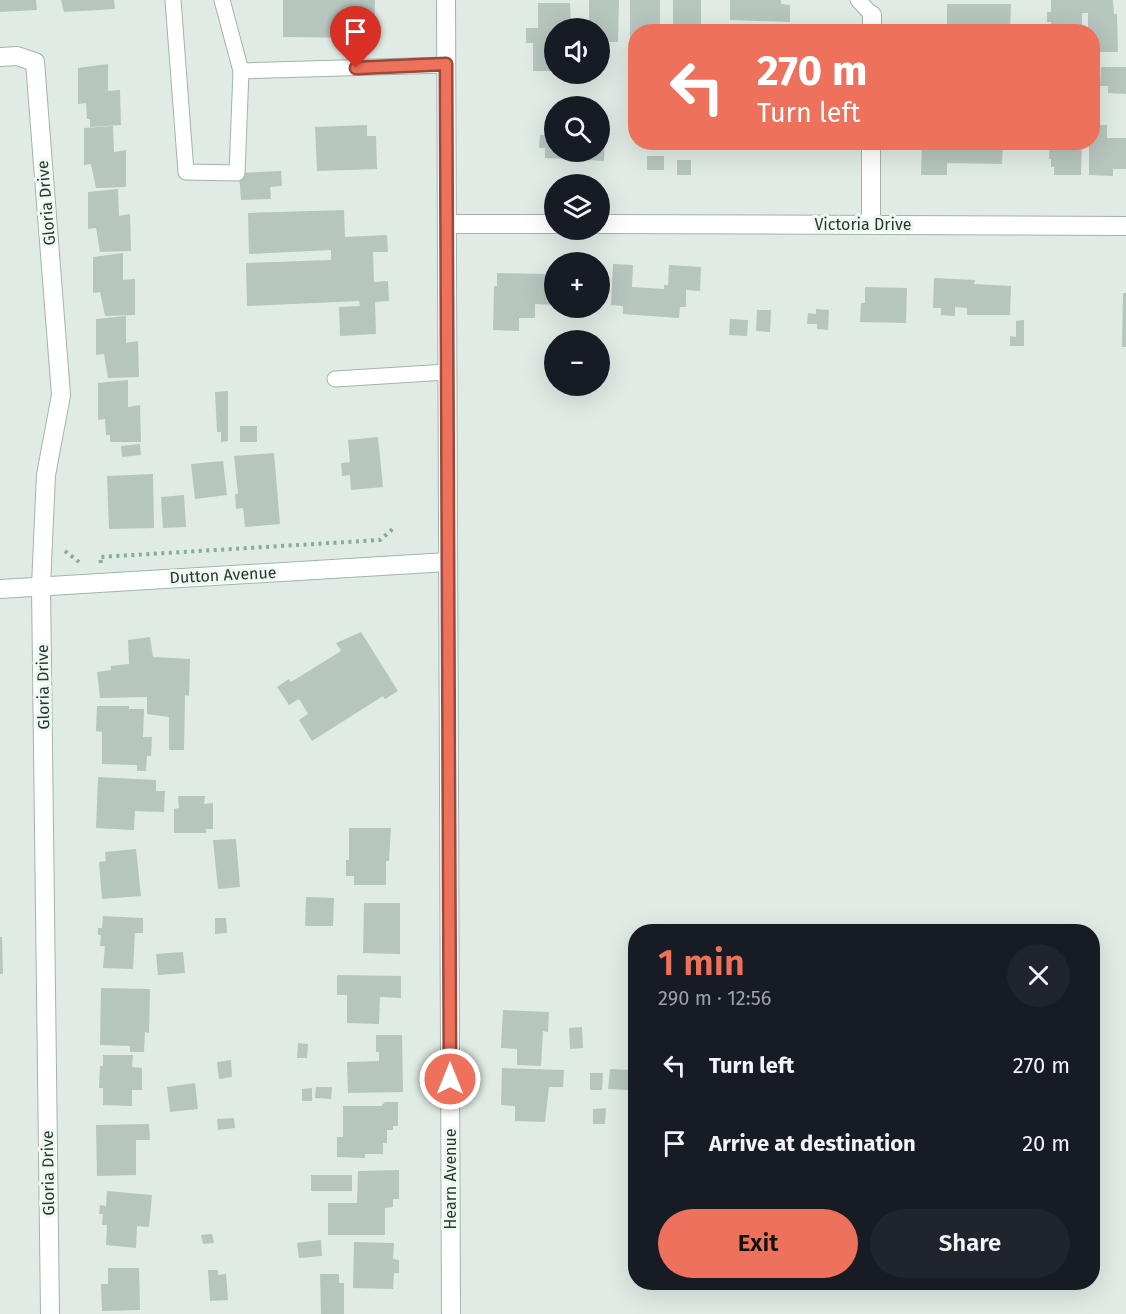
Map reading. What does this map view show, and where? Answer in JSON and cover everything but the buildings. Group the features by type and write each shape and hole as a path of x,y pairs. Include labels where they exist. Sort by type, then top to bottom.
{"street":[{"name":"Hearn Avenue","path":"446,0 451,1314"},
{"name":"Gloria Drive","path":"0,57 17,56 34,62 61,395 46,475 41,586 50,1314"},
{"path":"871,150 871,224"},
{"path":"447,224 544,224"},
{"name":"Victoria Drive","path":"610,224 1126,226"},
{"name":"Dutton Avenue","path":"0,589 447,562"}],"lane":[{"path":"173,0 186,172 237,173 241,71 222,0"},
{"path":"858,0 872,23"},
{"path":"241,71 446,64"},
{"path":"335,379 447,372"}],"path":[{"path":"102,569 100,556 380,540 395,527"},
{"path":"65,551 83,565"}],"route":[{"path":"356,68 446,64 450,1079"}]}
